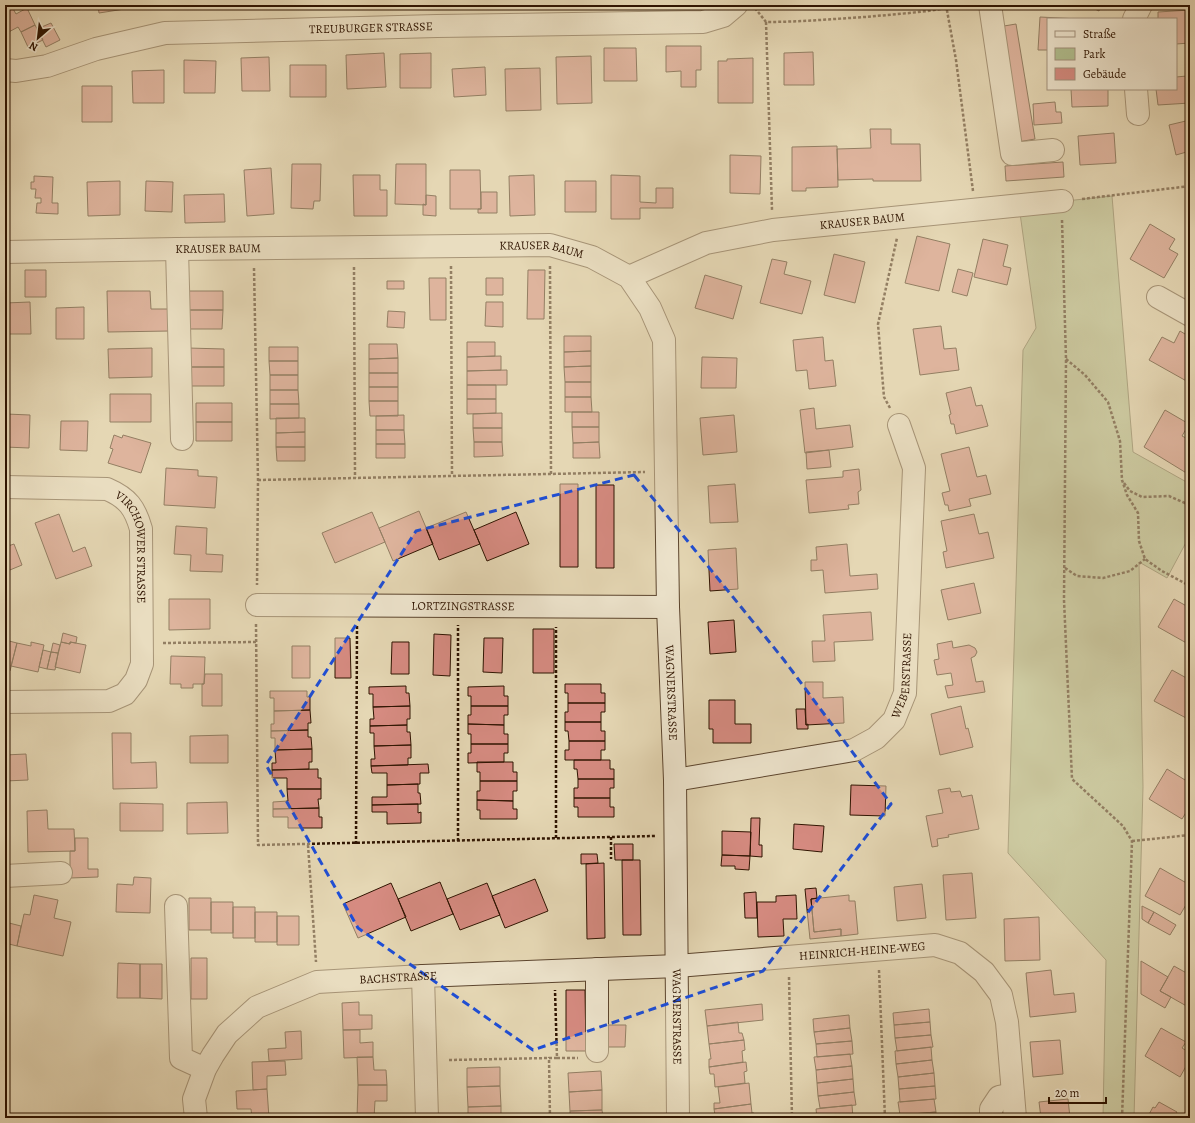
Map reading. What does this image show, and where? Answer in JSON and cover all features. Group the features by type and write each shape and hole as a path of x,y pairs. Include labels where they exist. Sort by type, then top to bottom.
{"street":[{"name":"TREUBURGER STRASSE","path":"5,70 16,71 47,66 96,49 165,33 437,26 703,22 723,16 736,5"},
{"path":"990,5 1012,154 1053,150"},
{"path":"1134,18 1141,5"},
{"path":"1136,90 1138,114"},
{"name":"KRAUSER BAUM","path":"5,252 550,245 592,257 629,277 706,243 773,230 1062,201"},
{"path":"177,249 182,439"},
{"name":"WAGNERSTRASSE","path":"629,277 650,308 664,340 668,607 676,835 678,1118"},
{"path":"1158,297 1190,315"},
{"name":"WEBERSTRASSE","path":"675,780 854,750 876,738 894,720 905,693 914,468 899,425"},
{"name":"VIRCHOWER STRASSE","path":"5,487 107,489 120,494 130,503 138,516 141,529 142,643 142,664 136,680 125,694 109,701 5,702"},
{"name":"LORTZINGSTRASSE","path":"257,605 668,607"},
{"path":"5,876 61,873"},
{"path":"176,906 181,1058 205,1069"},
{"name":"HEINRICH-HEINE-WEG","path":"677,966 935,945 960,953 984,972 1001,995 1007,1022 1015,1118"},
{"name":"BACHSTRASSE","path":"196,1118 194,1099 205,1069 227,1034 257,1007 317,982 555,970 677,966"},
{"path":"596,1051 597,969"},
{"path":"423,976 427,1118"},
{"path":"991,1118 990,1109 999,1096 1013,1094"}],"path":[{"path":"752,5 766,22 773,230"},
{"path":"766,22 795,22 892,15 963,5"},
{"path":"947,7 956,60 975,209"},
{"path":"1122,1118 1132,841 1123,826 1072,779 1064,600 1066,359 1062,201 1190,186"},
{"path":"899,425 884,397 878,324 901,216"},
{"path":"550,245 551,474"},
{"path":"450,246 452,476"},
{"path":"354,247 355,478"},
{"path":"253,248 258,480 256,642 258,845 356,844 676,835"},
{"path":"1066,359 1085,374 1108,402 1120,441 1122,480 1127,495 1138,513 1139,541 1145,559 1190,586"},
{"path":"258,480 666,471"},
{"path":"1122,480 1130,491 1142,497 1169,496 1185,503 1190,503"},
{"path":"1064,568 1077,576 1104,578 1130,572 1145,559"},
{"path":"356,844 357,605"},
{"path":"458,606 458,841"},
{"path":"556,606 556,838"},
{"path":"142,643 256,642"},
{"path":"1132,841 1190,835"},
{"path":"611,837 611,859"},
{"path":"308,845 317,982"},
{"path":"878,949 885,1118"},
{"path":"789,957 792,1118"},
{"path":"449,1060 557,1058 555,970"},
{"path":"549,1058 550,1118"}],"highlighted area":[{"path":"634,475 784,660 891,804 763,971 533,1050 358,928 266,765 416,531"}],"green space":[{"path":"1112,196 1133,452 1190,484 1190,535 1167,578 1139,562 1143,787 1134,1118 1103,1118 1106,960 1008,853 1023,350 1036,328 1019,206"}],"building":[{"path":"11,5 16,14 27,8 35,25 21,32 18,27 5,34 5,9"},
{"path":"98,5 131,5 131,8 99,13"},
{"path":"792,5 842,5 792,8"},
{"path":"1087,5 1101,5 1099,11"},
{"path":"1190,10 1190,43 1177,44 1177,18 1158,18 1158,12"},
{"path":"1040,17 1060,18 1047,18 1047,50 1038,50"},
{"path":"51,23 60,40 46,47 37,29"},
{"path":"1016,24 1035,139 1018,142 998,27"},
{"path":"35,25 43,40 28,47 21,32"},
{"path":"666,46 701,46 701,70 696,70 696,87 681,87 681,71 666,72"},
{"path":"604,48 636,48 637,81 604,81"},
{"path":"813,52 814,85 784,85 784,53"},
{"path":"384,53 386,87 347,89 346,55"},
{"path":"431,53 431,88 400,88 400,54"},
{"path":"591,56 592,103 557,104 556,57"},
{"path":"269,57 270,91 242,91 241,58"},
{"path":"753,58 753,103 718,103 718,61 727,61 727,59"},
{"path":"184,60 216,61 215,93 184,93"},
{"path":"290,65 326,65 326,97 290,97"},
{"path":"485,67 486,95 454,97 452,69"},
{"path":"540,68 541,110 506,111 505,69"},
{"path":"164,70 164,103 133,103 132,71"},
{"path":"1187,76 1190,103 1158,105 1156,90 1177,90 1177,77"},
{"path":"82,86 112,86 112,122 82,122"},
{"path":"1071,90 1108,90 1108,106 1072,107"},
{"path":"1055,102 1056,112 1061,112 1062,123 1034,125 1033,104"},
{"path":"1190,120 1190,151 1176,155 1169,125"},
{"path":"870,129 891,129 891,144 920,144 921,181 873,181 873,179 838,180 837,149 871,148"},
{"path":"1114,133 1116,163 1080,165 1078,136"},
{"path":"837,146 838,187 806,188 806,191 792,191 792,147"},
{"path":"730,155 761,156 760,194 730,193"},
{"path":"1063,162 1064,177 1006,181 1005,166"},
{"path":"292,164 321,164 320,201 314,201 313,209 291,208"},
{"path":"396,164 426,164 426,205 395,204"},
{"path":"271,168 274,214 247,216 244,170"},
{"path":"450,170 480,170 481,209 450,209"},
{"path":"353,175 380,175 380,190 387,190 387,216 354,216"},
{"path":"534,175 535,215 510,216 509,176"},
{"path":"611,175 640,176 640,202 656,203 656,188 673,188 673,208 640,208 640,219 611,219"},
{"path":"34,176 53,177 52,203 58,203 58,214 36,213 37,203 41,203 41,198 35,198 36,189 31,189 31,182 34,182"},
{"path":"120,181 120,215 88,216 87,182"},
{"path":"146,181 173,182 172,212 145,211"},
{"path":"565,181 596,181 596,212 565,212"},
{"path":"481,192 497,192 497,213 478,213 478,209 481,209"},
{"path":"224,194 225,222 185,223 184,195"},
{"path":"426,195 436,196 436,216 423,215 423,204 426,205"},
{"path":"1150,224 1175,239 1169,249 1178,254 1164,278 1130,259"},
{"path":"917,236 950,244 939,291 905,283"},
{"path":"983,239 1008,245 1003,266 1011,268 1007,285 974,277"},
{"path":"834,254 865,262 855,303 824,295"},
{"path":"772,259 787,262 784,274 811,281 802,314 760,303"},
{"path":"958,269 973,273 967,296 952,292"},
{"path":"25,270 46,270 46,297 25,297"},
{"path":"528,270 545,270 544,319 527,319"},
{"path":"705,275 742,286 733,319 695,308"},
{"path":"429,278 446,278 446,320 430,320"},
{"path":"486,278 503,278 503,295 486,295"},
{"path":"387,281 404,281 404,289 387,289"},
{"path":"107,291 150,291 151,309 170,309 170,331 108,332"},
{"path":"186,291 223,291 223,310 186,310"},
{"path":"30,302 31,334 7,334 7,350 5,350 5,303"},
{"path":"486,302 503,302 503,327 485,326"},
{"path":"84,307 84,339 56,339 56,308"},
{"path":"186,310 223,310 222,329 186,329"},
{"path":"388,311 405,312 404,328 387,327"},
{"path":"941,326 944,349 956,348 959,370 920,375 913,329"},
{"path":"1180,331 1190,337 1190,383 1149,360 1162,337 1174,343"},
{"path":"564,336 591,336 591,351 564,352"},
{"path":"823,337 825,361 833,360 836,386 809,389 807,370 796,371 793,340"},
{"path":"467,342 495,342 495,356 467,357"},
{"path":"369,344 397,344 398,358 369,359"},
{"path":"269,347 298,347 298,361 269,361"},
{"path":"152,348 152,377 109,378 108,349"},
{"path":"188,348 224,349 224,367 188,367"},
{"path":"591,351 591,366 564,367 564,352"},
{"path":"501,356 501,370 467,371 467,357"},
{"path":"702,357 737,358 736,388 701,388"},
{"path":"398,358 398,373 369,373 369,359"},
{"path":"269,361 298,361 298,375 270,375"},
{"path":"591,366 591,382 565,382 564,367"},
{"path":"188,367 224,367 224,386 188,386"},
{"path":"507,370 507,385 467,385 467,371"},
{"path":"369,373 398,373 398,387 369,387"},
{"path":"270,375 298,375 298,390 270,390"},
{"path":"565,382 591,382 591,397 565,397"},
{"path":"467,385 496,385 496,399 467,399"},
{"path":"369,387 398,387 398,401 369,401"},
{"path":"971,387 976,406 982,405 988,426 956,434 954,424 951,424 949,415 951,414 946,393"},
{"path":"270,390 298,390 299,404 270,404"},
{"path":"110,394 151,394 151,422 110,422"},
{"path":"565,397 591,397 592,412 565,412"},
{"path":"467,399 496,399 496,413 467,414"},
{"path":"369,401 398,401 398,416 370,416"},
{"path":"196,403 232,403 232,422 196,422"},
{"path":"270,404 299,404 299,418 270,419"},
{"path":"814,408 816,429 850,425 853,447 805,453 800,410"},
{"path":"1165,410 1189,424 1182,436 1190,440 1190,471 1188,474 1144,447"},
{"path":"572,412 599,412 599,427 572,427"},
{"path":"502,413 502,428 473,428 473,414"},
{"path":"6,414 30,415 29,448 5,447"},
{"path":"404,415 404,430 376,430 376,416"},
{"path":"734,415 737,452 703,455 700,418"},
{"path":"276,418 305,418 305,432 276,433"},
{"path":"61,421 88,421 87,451 60,450"},
{"path":"196,422 232,422 232,441 196,441"},
{"path":"572,427 599,427 599,442 573,443"},
{"path":"473,428 502,428 502,442 474,442"},
{"path":"376,430 404,430 405,444 376,444"},
{"path":"305,432 305,447 276,447 276,433"},
{"path":"114,435 122,438 123,435 151,443 141,473 108,463 113,449 110,448"},
{"path":"474,442 502,442 503,456 474,457"},
{"path":"599,442 600,458 573,458 573,443"},
{"path":"376,444 405,444 405,458 376,458"},
{"path":"276,447 305,447 305,461 277,461"},
{"path":"969,447 977,477 986,475 991,494 969,499 971,506 949,511 948,505 945,505 942,493 950,491 941,454"},
{"path":"829,450 831,467 807,469 806,452"},
{"path":"166,468 198,470 198,476 217,477 215,508 164,505"},
{"path":"859,469 861,490 858,492 859,504 848,505 849,509 809,513 806,480 843,477 843,471"},
{"path":"560,484 578,484 578,567 560,567"},
{"path":"735,484 738,522 710,523 708,486"},
{"path":"596,485 614,485 614,568 596,568"},
{"path":"419,511 433,544 393,561 379,528"},
{"path":"372,512 385,542 335,563 322,533"},
{"path":"466,512 480,544 439,560 426,528"},
{"path":"516,512 529,544 487,561 474,530"},
{"path":"59,514 73,552 85,547 92,566 56,579 35,523"},
{"path":"974,514 979,534 988,532 994,558 946,568 943,552 947,551 941,521"},
{"path":"176,526 207,528 206,554 223,555 222,572 190,571 191,555 174,554"},
{"path":"14,544 22,565 5,572 5,547"},
{"path":"847,544 850,576 877,574 878,589 825,593 823,570 811,571 811,560 817,560 816,547"},
{"path":"736,548 738,589 710,591 708,550"},
{"path":"974,583 981,613 948,620 941,590"},
{"path":"169,599 210,599 210,629 169,630"},
{"path":"1174,599 1190,608 1190,645 1158,627"},
{"path":"871,612 873,640 834,642 835,661 813,662 812,641 825,641 823,615"},
{"path":"734,620 736,652 710,654 708,622"},
{"path":"533,629 554,629 554,673 533,673"},
{"path":"63,633 77,637 76,643 70,642 70,644 61,642"},
{"path":"434,634 451,635 450,676 433,675"},
{"path":"335,638 350,638 351,678 335,678"},
{"path":"484,638 503,638 502,673 483,672"},
{"path":"5,640 17,643 10,671 5,670"},
{"path":"952,641 953,648 969,645 975,648 977,652 975,656 971,658 976,682 983,681 985,692 948,698 945,686 953,685 951,673 937,675 934,660 939,659 937,644"},
{"path":"31,642 44,645 38,672 11,666 17,643 31,646"},
{"path":"61,642 86,645 80,673 55,667"},
{"path":"392,642 409,642 409,674 391,674"},
{"path":"53,643 60,645 58,653 51,652"},
{"path":"292,646 310,646 310,678 292,678"},
{"path":"43,650 51,652 47,669 39,667"},
{"path":"51,652 58,653 55,670 47,669"},
{"path":"171,656 205,657 204,684 193,684 193,688 181,688 181,684 170,684"},
{"path":"1172,670 1190,680 1190,685 1186,693 1190,695 1190,715 1188,719 1154,701"},
{"path":"205,674 222,674 222,706 202,706 202,684 204,684"},
{"path":"805,682 823,682 823,698 843,697 844,723 806,725"},
{"path":"565,684 601,684 601,693 605,693 605,703 568,703 568,693 565,693"},
{"path":"406,686 406,693 409,693 410,706 373,707 373,694 369,694 369,687"},
{"path":"504,686 504,696 508,696 508,706 471,706 471,696 468,696 468,687"},
{"path":"270,691 307,691 307,697 310,697 310,710 274,711 274,698 270,698"},
{"path":"709,700 735,700 735,724 751,724 751,743 713,743 713,729 709,729"},
{"path":"568,703 605,703 605,712 601,712 601,722 565,722 565,712 568,712"},
{"path":"410,706 410,719 407,719 407,725 370,726 370,719 374,719 373,707"},
{"path":"471,706 508,706 508,715 504,715 504,725 468,724 468,715 471,715"},
{"path":"961,706 966,729 968,728 973,747 940,755 931,714"},
{"path":"796,709 805,709 806,725 808,724 808,729 797,729"},
{"path":"310,710 311,723 308,723 308,730 271,731 271,724 274,724 274,711"},
{"path":"565,722 601,722 601,731 605,731 605,741 569,741 568,731 565,731"},
{"path":"468,724 504,725 504,734 508,734 508,744 471,744 471,734 468,734"},
{"path":"407,725 407,732 410,732 411,745 374,746 374,733 370,733 370,726"},
{"path":"308,730 308,737 311,737 312,749 275,750 275,738 271,738 271,731"},
{"path":"112,733 131,733 131,763 156,762 157,788 113,789"},
{"path":"228,735 228,763 190,763 190,736"},
{"path":"569,741 605,741 605,750 601,750 601,760 565,760 565,750 569,750"},
{"path":"471,744 508,744 508,753 504,753 504,762 468,763 468,753 471,753"},
{"path":"411,745 411,758 408,758 408,765 371,766 371,759 375,759 374,746"},
{"path":"312,749 312,762 309,762 309,769 272,770 272,763 276,763 275,750"},
{"path":"26,754 28,780 5,781 5,755"},
{"path":"574,760 610,760 610,769 614,769 614,779 578,779 577,769 574,769"},
{"path":"477,762 513,762 513,772 517,772 517,781 480,781 480,772 477,772"},
{"path":"428,764 429,773 420,773 420,784 387,785 387,773 372,773 371,766"},
{"path":"318,769 318,778 321,778 321,789 287,789 287,778 272,778 272,770"},
{"path":"1167,769 1190,783 1190,806 1182,819 1149,799"},
{"path":"578,779 614,779 614,788 610,788 610,798 574,798 574,788 578,788"},
{"path":"480,781 517,781 517,791 513,791 513,801 477,800 477,791 480,791"},
{"path":"418,784 418,793 420,793 421,804 372,805 372,797 387,797 387,785"},
{"path":"851,785 886,786 885,816 850,815"},
{"path":"950,788 951,792 960,791 962,797 972,795 979,829 948,835 949,837 937,839 938,846 932,847 926,816 943,813 938,790"},
{"path":"287,789 321,789 321,799 318,799 319,808 273,809 273,802 288,801"},
{"path":"574,798 610,798 610,807 614,807 614,817 578,817 578,807 574,807"},
{"path":"477,800 513,801 513,809 517,809 517,819 480,819 480,810 477,810"},
{"path":"227,802 228,833 187,834 187,803"},
{"path":"120,803 163,804 163,831 120,831"},
{"path":"418,804 418,813 421,812 421,823 387,824 387,812 372,812 372,805"},
{"path":"319,808 319,817 322,817 322,828 288,828 288,817 273,817 273,809"},
{"path":"47,810 48,829 74,829 75,851 28,852 27,811"},
{"path":"751,818 760,818 759,845 762,845 762,857 750,856"},
{"path":"794,824 824,826 822,852 793,849"},
{"path":"722,831 751,832 750,856 722,855"},
{"path":"75,838 88,838 88,869 98,869 98,877 70,878 70,851 75,851"},
{"path":"614,844 633,844 633,860 615,860"},
{"path":"581,854 597,854 598,863 581,864"},
{"path":"722,855 750,856 749,870 735,869 735,866 721,866"},
{"path":"622,860 640,860 641,935 623,935"},
{"path":"604,863 605,938 587,939 586,864"},
{"path":"1160,868 1190,885 1190,898 1180,915 1145,896"},
{"path":"972,873 976,918 946,920 943,875"},
{"path":"134,877 151,878 150,913 116,912 117,884 133,885"},
{"path":"535,879 548,911 505,928 492,896"},
{"path":"440,882 453,914 411,931 398,899"},
{"path":"391,883 406,917 358,938 343,904"},
{"path":"487,883 500,915 460,930 447,899"},
{"path":"922,884 926,918 897,921 894,887"},
{"path":"816,888 817,898 811,899 812,910 807,910 805,889"},
{"path":"756,892 757,918 745,918 744,893"},
{"path":"34,895 58,900 54,918 71,922 63,956 17,946 24,914 30,915"},
{"path":"796,895 797,919 783,919 784,936 758,937 757,902 776,902 776,896"},
{"path":"849,895 849,901 855,901 858,934 841,936 841,929 814,932 811,899"},
{"path":"189,898 211,898 211,930 189,930"},
{"path":"211,902 233,902 233,933 211,933"},
{"path":"1142,906 1154,912 1148,923 1142,919"},
{"path":"233,907 255,907 255,938 233,938"},
{"path":"807,910 812,910 814,932 841,929 841,936 810,939"},
{"path":"255,912 277,912 277,942 255,942"},
{"path":"1154,912 1176,925 1170,935 1148,923"},
{"path":"277,916 299,916 299,945 277,945"},
{"path":"1039,917 1040,960 1005,961 1004,919"},
{"path":"5,922 21,926 17,946 5,943"},
{"path":"191,958 207,958 207,999 191,999"},
{"path":"1141,961 1168,977 1160,991 1171,997 1165,1008 1141,994"},
{"path":"118,963 140,964 140,998 117,998"},
{"path":"140,964 162,964 162,999 140,998"},
{"path":"1174,966 1190,975 1190,1008 1160,991"},
{"path":"1051,970 1054,995 1074,993 1076,1012 1030,1017 1026,973"},
{"path":"566,990 585,990 586,1051 566,1051"},
{"path":"359,1002 359,1015 372,1015 372,1029 343,1030 342,1003"},
{"path":"762,1004 763,1020 707,1026 705,1010"},
{"path":"929,1009 930,1022 894,1025 893,1013"},
{"path":"849,1015 850,1028 814,1032 813,1019"},
{"path":"738,1022 739,1033 742,1033 744,1040 709,1044 707,1026"},
{"path":"930,1022 931,1035 895,1038 894,1025"},
{"path":"608,1025 626,1025 625,1047 608,1047"},
{"path":"850,1028 852,1041 816,1044 814,1032"},
{"path":"1161,1028 1186,1042 1182,1048 1190,1053 1190,1059 1180,1077 1145,1056"},
{"path":"343,1030 360,1030 360,1043 373,1042 373,1057 344,1058"},
{"path":"301,1031 302,1059 269,1061 268,1049 286,1048 285,1032"},
{"path":"931,1035 933,1047 897,1051 895,1038"},
{"path":"744,1040 745,1050 742,1051 743,1062 709,1067 709,1059 711,1059 709,1044"},
{"path":"1060,1040 1063,1074 1033,1077 1030,1042"},
{"path":"852,1041 853,1054 817,1057 816,1044"},
{"path":"931,1047 932,1060 896,1064 895,1051"},
{"path":"850,1054 852,1066 816,1070 814,1057"},
{"path":"357,1057 373,1057 374,1070 386,1070 387,1085 358,1085"},
{"path":"932,1060 934,1073 898,1077 896,1064"},
{"path":"285,1061 286,1075 267,1076 267,1089 253,1090 252,1062"},
{"path":"746,1062 747,1071 744,1072 745,1083 715,1087 714,1074 710,1074 709,1067"},
{"path":"852,1066 853,1079 817,1083 816,1070"},
{"path":"500,1067 500,1086 467,1087 467,1068"},
{"path":"601,1071 602,1090 569,1092 568,1073"},
{"path":"934,1073 935,1086 899,1089 898,1077"},
{"path":"853,1079 854,1092 818,1096 817,1083"},
{"path":"749,1083 751,1104 714,1109 714,1103 720,1103 718,1087"},
{"path":"358,1085 387,1085 387,1101 375,1101 374,1118 357,1118"},
{"path":"500,1086 501,1106 468,1107 467,1087"},
{"path":"935,1086 936,1099 900,1102 899,1089"},
{"path":"267,1089 269,1118 252,1118 251,1109 237,1109 236,1091"},
{"path":"602,1090 602,1110 570,1111 569,1092"},
{"path":"854,1092 856,1105 820,1108 818,1096"},
{"path":"934,1099 936,1112 900,1115 898,1102"},
{"path":"1068,1099 1070,1118 1041,1118 1039,1102"},
{"path":"1159,1102 1177,1112 1174,1118 1147,1118 1153,1107 1155,1108"},
{"path":"751,1104 754,1118 722,1118 722,1114 715,1115 714,1109"},
{"path":"852,1105 853,1118 817,1118 816,1109"},
{"path":"501,1106 501,1118 468,1118 468,1107"},
{"path":"602,1110 603,1118 570,1118 570,1111"},
{"path":"936,1112 936,1118 900,1118 900,1115"}]}
